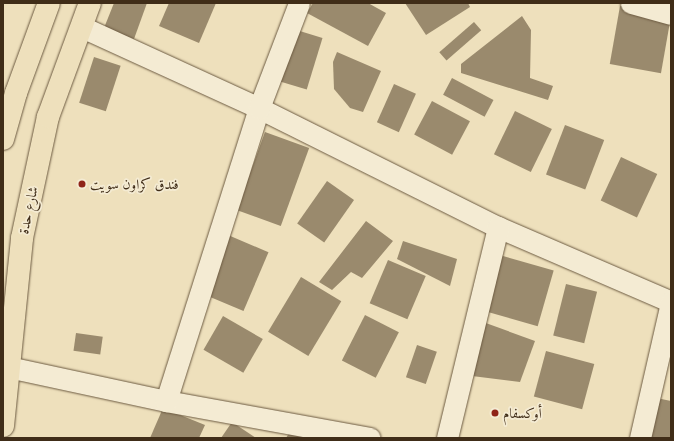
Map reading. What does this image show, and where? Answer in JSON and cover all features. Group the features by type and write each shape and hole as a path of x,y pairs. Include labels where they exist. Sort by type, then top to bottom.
{"main road":[{"path":"3,140 16,93 49,3"},
{"name":"شارع حدة","path":"6,428 6,367 23,230 48,117 90,3"}],"street":[{"path":"166,401 259,108 299,3"},
{"path":"631,3 671,14"},
{"path":"82,27 259,108 498,227 671,303 640,438"},
{"path":"447,438 498,227"},
{"path":"6,367 166,401 370,438"}],"building":[{"path":"114,3 147,3 134,39 104,28"},
{"path":"169,3 216,3 199,43 159,26"},
{"path":"313,3 368,3 386,13 368,46 307,13"},
{"path":"405,3 468,3 470,7 426,35"},
{"path":"620,6 671,15 661,73 610,64"},
{"path":"522,16 531,30 530,78 553,86 548,100 461,73 461,64"},
{"path":"474,22 481,30 447,60 439,52"},
{"path":"290,28 323,38 307,90 274,80"},
{"path":"337,52 381,71 363,112 350,108 334,89 333,62"},
{"path":"94,57 121,66 106,111 79,103"},
{"path":"452,78 493,100 485,117 443,95"},
{"path":"394,84 416,94 399,132 377,122"},
{"path":"432,101 470,121 452,155 414,135"},
{"path":"515,111 552,129 531,172 494,154"},
{"path":"565,125 604,140 585,190 546,174"},
{"path":"265,132 309,148 281,226 237,210"},
{"path":"621,157 657,174 637,217 601,201"},
{"path":"327,181 354,200 324,243 297,224"},
{"path":"366,221 393,241 362,278 351,272 332,290 319,282"},
{"path":"228,235 269,252 243,311 203,294"},
{"path":"403,241 457,259 450,286 397,259"},
{"path":"496,254 554,271 538,326 480,310"},
{"path":"388,260 426,276 407,319 370,303"},
{"path":"301,277 341,301 308,356 268,332"},
{"path":"566,284 597,292 584,343 553,335"},
{"path":"365,315 399,332 376,378 342,360"},
{"path":"223,316 263,339 243,373 204,350"},
{"path":"483,322 535,341 520,382 472,376"},
{"path":"76,333 103,337 100,355 73,351"},
{"path":"417,345 437,352 426,384 406,377"},
{"path":"546,351 594,364 582,409 534,396"},
{"path":"647,396 671,401 671,438 637,438"},
{"path":"163,408 205,425 199,438 150,438"},
{"path":"232,422 256,438 221,438"},
{"path":"291,430 304,438 286,438"}],"place":[{"name":"فندق كراون سويت","path":"82,184"},
{"name":"أوكسفام","path":"495,413"}]}
